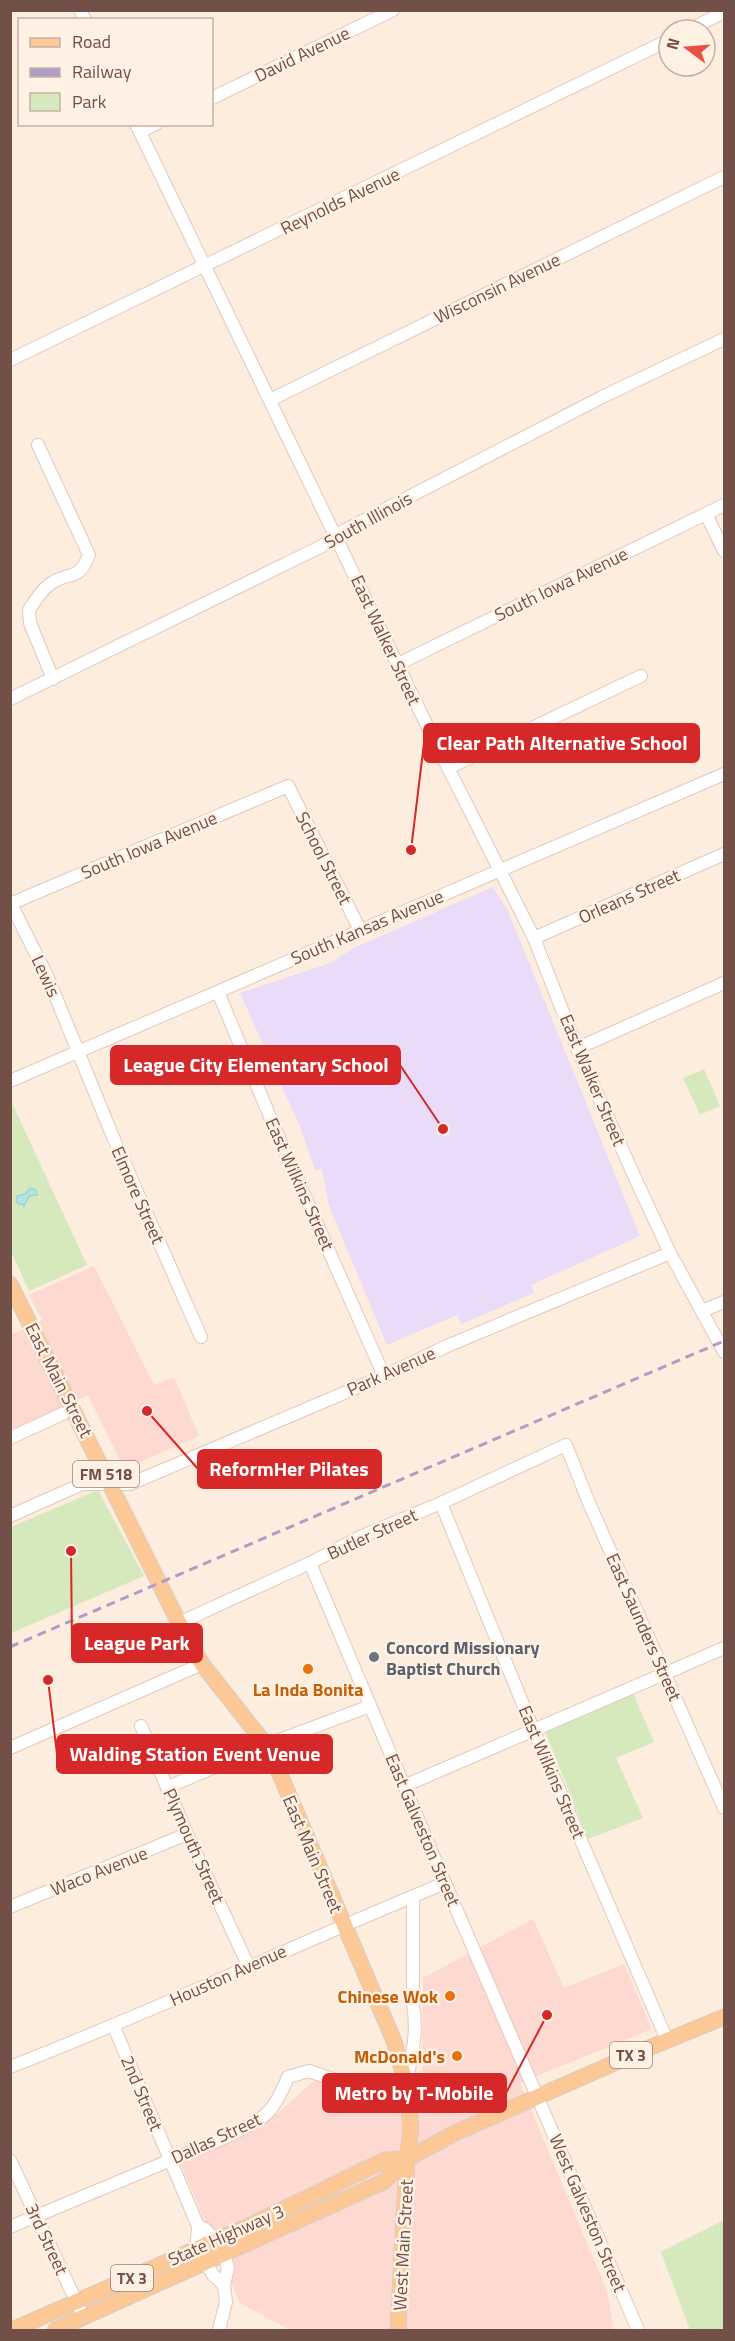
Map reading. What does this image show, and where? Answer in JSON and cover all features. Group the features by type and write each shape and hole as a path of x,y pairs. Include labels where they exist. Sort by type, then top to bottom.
{"main road":[{"name":"East Main Street","path":"10,1284 112,1484 179,1623 202,1664 266,1745 394,2041 407,2091 411,2128 407,2159"},
{"name":"State Highway 3","path":"55,2331 383,2182 407,2159 455,2133 667,2040 724,2018"},
{"name":"State Highway 3","path":"12,2331 200,2247 385,2160 407,2159"},
{"name":"West Main Street","path":"398,2331 407,2159"}],"street":[{"name":"David Avenue","path":"213,98 393,10"},
{"name":"Reynolds Avenue","path":"10,360 657,46"},
{"name":"East Walker Street","path":"138,128 448,768 534,938 578,1048 670,1253 724,1352"},
{"name":"Wisconsin Avenue","path":"270,400 724,177"},
{"name":"South Illinois","path":"10,699 337,537 345,530 602,397 724,339"},
{"path":"38,445 89,555 84,568 76,574 48,585 29,610 30,623 53,679"},
{"name":"South Iowa Avenue","path":"398,664 724,505"},
{"path":"706,514 724,551"},
{"path":"448,768 641,676"},
{"name":"South Kansas Avenue","path":"10,1081 724,774"},
{"name":"South Iowa Avenue","path":"11,903 288,786"},
{"name":"School Street","path":"288,786 360,930"},
{"name":"Orleans Street","path":"534,938 724,854"},
{"name":"Lewis","path":"11,903 48,978 78,1052"},
{"path":"578,1048 724,983"},
{"name":"East Wilkins Street","path":"218,992 273,1124 384,1376"},
{"name":"Elmore Street","path":"78,1052 201,1337"},
{"name":"Park Avenue","path":"10,1516 82,1484 130,1484 384,1376 447,1346 670,1253"},
{"path":"702,1311 724,1302"},
{"path":"10,1438 73,1409"},
{"name":"Butler Street","path":"179,1623 310,1563 360,1537 441,1503 566,1445"},
{"name":"East Saunders Street","path":"566,1445 589,1503 724,1808"},
{"name":"East Wilkins Street","path":"441,1503 533,1729 667,2040"},
{"name":"East Galveston Street","path":"310,1563 538,2096"},
{"path":"404,1785 724,1648"},
{"path":"10,1748 202,1664"},
{"path":"168,1787 266,1745 370,1706"},
{"name":"Plymouth Street","path":"141,1726 187,1834 248,1965"},
{"name":"Waco Avenue","path":"10,1907 187,1834"},
{"name":"Houston Avenue","path":"10,2067 114,2026 248,1965 445,1883"},
{"path":"407,2091 416,2019 413,2005 413,1896"},
{"name":"2nd Street","path":"114,2026 198,2226 197,2241 200,2247"},
{"name":"Dallas Street","path":"10,2227 259,2121 273,2109 288,2077 309,2071 353,2086 407,2091"},
{"name":"West Galveston Street","path":"538,2096 638,2331"},
{"name":"3rd Street","path":"10,2160 84,2318"},
{"name":"2nd Street","path":"198,2226 205,2229 215,2240"},
{"path":"219,2331 226,2302 224,2285 228,2268 225,2254"},
{"path":"206,2263 213,2275 224,2285"}],"shaded area":[{"path":"493,887 508,911 640,1236 531,1285 534,1293 461,1324 457,1315 387,1345 329,1206 322,1169 315,1170 301,1129 240,993 330,963 354,948"},
{"path":"94,1266 154,1385 174,1377 199,1436 124,1469 88,1395 11,1432 11,1335 42,1320 29,1295"},
{"path":"533,1919 564,1988 624,1964 652,2029 520,2083 607,2291 614,2330 290,2330 240,2303 180,2163 277,2114 315,2080 391,2100 422,2095 423,1978"}],"green space":[{"path":"704,1069 720,1106 700,1115 683,1078"},
{"path":"10,1099 87,1265 29,1291 11,1251"},
{"path":"98,1490 144,1576 11,1633 11,1527"},
{"path":"633,1693 654,1742 616,1758 643,1818 588,1839 545,1731"},
{"path":"724,2220 724,2330 690,2330 661,2252"}],"water":[{"path":"31,1188 36,1190 37,1195 29,1196 24,1206 19,1204 16,1201 17,1196 25,1194"}],"railway":[{"path":"10,1647 724,1341"}],"place":[{"name":"Clear Path Alternative School","path":"411,850"},
{"name":"League City Elementary School","path":"443,1129"},
{"name":"ReformHer Pilates","path":"147,1411"},
{"name":"League Park","path":"71,1551"},
{"name":"Concord Missionary Baptist Church","path":"374,1657"},
{"name":"La Inda Bonita","path":"308,1669"},
{"name":"Walding Station Event Venue","path":"48,1680"},
{"name":"Chinese Wok","path":"450,1996"},
{"name":"Metro by T-Mobile","path":"547,2015"},
{"name":"McDonald's","path":"457,2056"}]}
